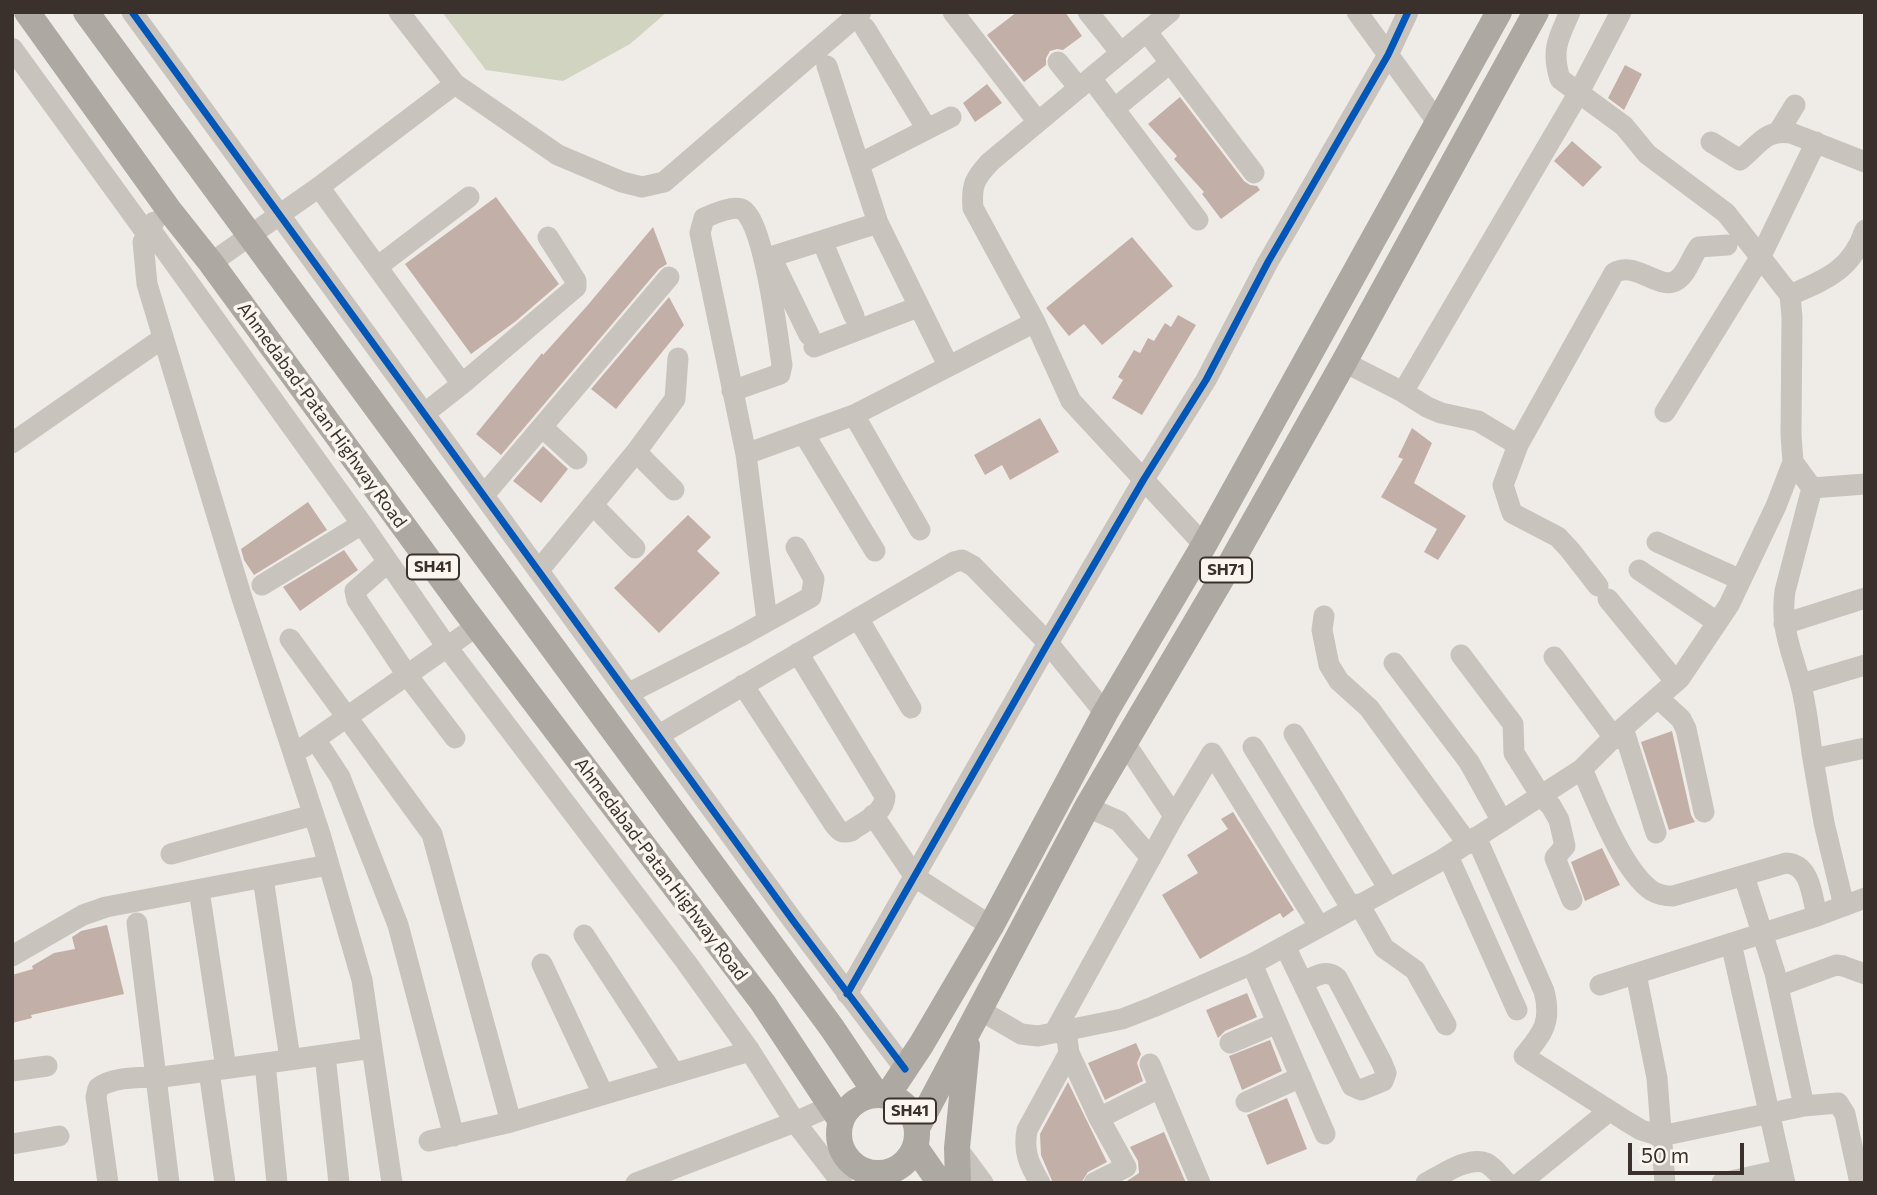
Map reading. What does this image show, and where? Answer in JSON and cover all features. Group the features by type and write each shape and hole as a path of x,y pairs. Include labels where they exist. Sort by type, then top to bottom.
{"main road":[{"name":"Ahmedabad-Patan Highway Road","path":"27,12 169,210 211,263 477,626 763,1003 836,1114"},
{"name":"SH41","path":"86,12 882,1095"},
{"name":"SH71","path":"882,1095 905,1069 992,926 1105,713 1204,545 1499,12"},
{"name":"SH71","path":"916,1138 974,1020 1087,807 1345,362 1536,12"},
{"path":"1059,796 1087,807"},
{"path":"958,1183 957,1148 974,1020"},
{"name":"SH41","path":"916,1138 905,1163 888,1172 883,1178 860,1170 846,1157 839,1140 836,1114 845,1112 859,1100 882,1095 896,1099 910,1111 916,1138 940,1183"}],"street":[{"path":"132,12 905,1069"},
{"path":"399,12 455,84 558,155 622,182 642,187 664,182 863,20 928,129"},
{"path":"953,12 1038,122"},
{"path":"1088,12 1121,53"},
{"path":"1170,12 990,162 976,177 972,208 1035,321 1071,401 1204,545"},
{"path":"1357,12 1438,123"},
{"path":"848,994 1048,643 1144,479 1206,380 1268,262 1388,55 1408,12"},
{"path":"974,1020 1021,1034 1038,1035 1122,1019 1252,964 1389,889 1448,856 1582,769 1676,682 1729,605 1776,506 1793,462 1790,295 1726,214 1647,154 1624,126 1560,79 1554,55 1556,43 1570,12"},
{"path":"1403,392 1578,94 1621,12"},
{"path":"1147,32 1254,173"},
{"path":"12,48 362,524 447,647 603,850 750,1051 795,1122 842,1183"},
{"path":"1058,62 1114,109 1198,220"},
{"path":"1114,109 1171,63"},
{"path":"827,66 878,223 948,365"},
{"path":"211,263 319,187 455,84"},
{"path":"1779,131 1795,105"},
{"path":"859,164 951,117"},
{"path":"1711,142 1740,160 1769,133 1791,132 1865,162"},
{"path":"1665,412 1760,258 1816,142"},
{"path":"319,187 462,384"},
{"path":"377,267 469,197"},
{"path":"767,621 746,454 700,233 704,218 730,209 741,209 748,215 767,258 812,341 918,307"},
{"path":"169,210 157,218 143,242 147,284 241,595 313,815 362,979 392,1183"},
{"path":"767,258 878,223"},
{"path":"1790,295 1829,278 1858,254 1865,230"},
{"path":"425,413 576,287 576,281 548,237"},
{"path":"822,241 853,316"},
{"path":"1676,682 1558,537 1520,519 1508,507 1503,485 1518,445 1614,273 1628,269 1666,283 1674,282 1680,279 1699,247 1727,245"},
{"path":"732,391 780,374 782,365 767,258"},
{"path":"484,495 669,277"},
{"path":"746,454 854,415 1035,321"},
{"path":"12,443 163,338"},
{"path":"539,570 636,452 675,399 678,358"},
{"path":"1345,362 1427,407 1478,421 1518,445"},
{"path":"854,415 920,530"},
{"path":"542,427 577,459"},
{"path":"804,434 875,551"},
{"path":"636,452 674,490"},
{"path":"1793,462 1812,488"},
{"path":"1812,488 1865,484"},
{"path":"1812,488 1785,591 1784,624 1786,642 1801,684 1824,823 1844,906"},
{"path":"593,505 635,548"},
{"path":"262,585 362,524"},
{"path":"1657,542 1741,580"},
{"path":"629,694 811,597 814,579 796,547"},
{"path":"659,734 954,562 962,560 973,566 1048,643 1105,713"},
{"path":"388,562 359,584 355,591 357,600 407,675 455,738"},
{"path":"1639,570 1717,622"},
{"path":"1784,624 1865,598"},
{"path":"1324,616 1322,630 1329,665 1339,681 1369,708 1472,841 1544,991 1548,1006 1547,1021 1541,1035 1524,1055 1641,1130 1661,1136 1833,1102 1843,1108 1860,1183"},
{"path":"858,618 911,708"},
{"path":"293,754 477,626"},
{"path":"290,639 432,834 511,1122"},
{"path":"743,685 839,831 851,831 885,804 886,796 798,653"},
{"path":"1461,655 1513,724 1514,753 1541,796 1551,806 1562,830 1565,846 1555,858 1572,900"},
{"path":"1554,657 1619,734 1656,833"},
{"path":"1394,663 1469,762 1502,821"},
{"path":"1801,684 1865,665"},
{"path":"1658,698 1681,719 1686,729 1704,812"},
{"path":"1294,734 1389,889"},
{"path":"315,739 334,767 345,790 398,925 454,1136"},
{"path":"1125,743 1174,816"},
{"path":"1253,747 1384,948 1415,970 1446,1025"},
{"path":"1813,759 1865,748"},
{"path":"1060,1032 1151,858 1212,753 1319,926"},
{"path":"1582,769 1614,839 1650,889 1661,896 1673,896 1786,863 1794,863 1806,874 1817,916"},
{"path":"1087,807 1119,821 1151,858"},
{"path":"171,854 313,815"},
{"path":"873,815 915,877 992,926"},
{"path":"1448,856 1517,1010"},
{"path":"12,956 83,915 115,905 328,864"},
{"path":"1744,876 1779,986 1804,1106"},
{"path":"263,878 290,1059"},
{"path":"199,890 217,1069 225,1183"},
{"path":"1600,985 1817,916 1865,898"},
{"path":"137,923 169,1183"},
{"path":"584,935 674,1073"},
{"path":"1722,1183 1783,1176 1731,943"},
{"path":"1285,946 1352,1086 1361,1090 1383,1081 1386,1073 1382,1063 1337,978 1332,973 1324,972 1303,982"},
{"path":"542,964 603,1094"},
{"path":"1252,964 1325,1134"},
{"path":"1779,986 1836,965 1865,974"},
{"path":"1636,974 1657,1078 1664,1176 1645,1183"},
{"path":"1230,1043 1277,1023"},
{"path":"1060,1032 1099,1118 1130,1175 1094,1183"},
{"path":"108,1183 96,1097 98,1088 112,1081 372,1048"},
{"path":"429,1141 511,1122 750,1051"},
{"path":"1040,1183 1027,1160 1024,1144 1027,1130 1069,1053"},
{"path":"325,1055 339,1183"},
{"path":"264,1063 277,1183"},
{"path":"1150,1064 1200,1183"},
{"path":"12,1071 47,1066"},
{"path":"1246,1101 1301,1077"},
{"path":"1099,1118 1160,1088"},
{"path":"1520,1183 1609,1111"},
{"path":"636,1183 795,1122 836,1114"},
{"path":"12,1144 59,1136"},
{"path":"957,1148 983,1183"},
{"path":"1426,1183 1456,1168 1477,1172 1486,1163 1507,1183"}],"green space":[{"path":"442,12 667,12 630,44 563,81 486,70"}],"building":[{"path":"1017,12 1065,12 1082,36 1063,50 1050,51 1046,65 1024,82 987,35"},
{"path":"1625,65 1642,74 1624,110 1608,98"},
{"path":"987,84 1002,103 975,122 963,103"},
{"path":"1180,97 1244,181 1260,190 1221,219 1202,194 1204,192 1174,159 1177,156 1148,124"},
{"path":"1572,141 1602,167 1583,187 1554,161"},
{"path":"496,197 559,284 516,321 471,354 405,264"},
{"path":"653,227 667,264 659,269 501,455 476,434 542,353 543,355 587,306"},
{"path":"1132,237 1173,286 1102,345 1084,324 1069,336 1046,308"},
{"path":"669,297 684,325 616,409 591,389"},
{"path":"1178,315 1196,325 1142,415 1112,398 1123,380 1118,377 1134,350 1140,353 1148,338 1154,341 1165,323 1171,327"},
{"path":"1040,418 1059,452 1010,480 1002,465 985,475 974,455"},
{"path":"1412,428 1432,443 1414,483 1466,516 1438,560 1424,552 1437,529 1381,497 1403,459 1398,457"},
{"path":"543,446 568,469 541,503 513,481"},
{"path":"308,502 327,530 254,575 244,560 241,549"},
{"path":"688,515 711,537 697,551 720,573 659,633 614,588"},
{"path":"344,550 358,570 300,611 283,587"},
{"path":"1672,731 1691,815 1695,822 1669,830 1641,742"},
{"path":"1233,812 1294,910 1283,918 1280,913 1200,959 1162,895 1198,873 1187,855 1228,829 1221,819"},
{"path":"1602,848 1620,885 1585,901 1571,862"},
{"path":"107,925 124,994 31,1015 32,1018 12,1023 12,975 33,969 32,966 54,953 75,949 72,937 81,931"},
{"path":"1247,993 1257,1017 1225,1031 1218,1038 1206,1010"},
{"path":"1270,1040 1282,1071 1242,1090 1229,1056"},
{"path":"1136,1043 1141,1054 1137,1063 1143,1081 1105,1100 1088,1063"},
{"path":"1068,1082 1107,1162 1088,1172 1081,1183 1053,1183 1041,1155 1040,1134"},
{"path":"1287,1098 1307,1149 1267,1165 1247,1115"},
{"path":"1164,1132 1186,1183 1124,1183 1139,1173 1138,1161 1130,1147"}],"cycle path":[{"path":"132,12 794,922 905,1069"},
{"path":"847,994 1048,643 1144,479 1206,380 1268,262 1388,55 1408,12"}]}
